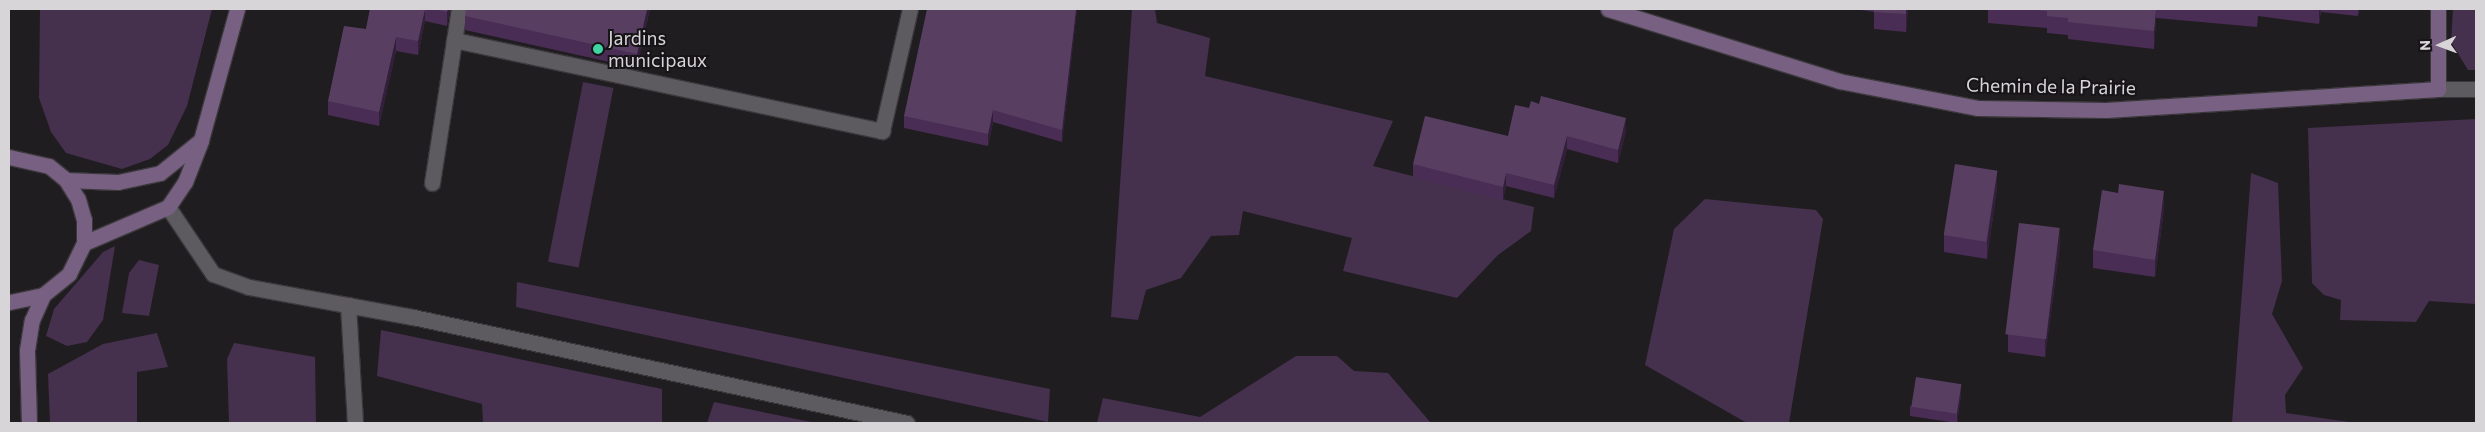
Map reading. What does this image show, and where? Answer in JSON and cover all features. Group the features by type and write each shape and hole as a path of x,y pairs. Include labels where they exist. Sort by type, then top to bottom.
{"street":[{"path":"84,243 168,207 185,182 201,140 238,9"},
{"path":"432,183 459,9"},
{"path":"454,40 882,131 910,9"},
{"name":"Chemin de la Prairie","path":"1608,9 1839,82 1978,108 2106,110 2438,89 2476,89"},
{"path":"2438,9 2438,89"},
{"path":"66,180 118,182 160,173 201,140"},
{"path":"9,156 49,166 66,180 78,199 84,243 69,274 43,296 32,320 27,350 29,423"},
{"path":"168,207 213,274 249,287 348,305 907,423"},
{"path":"9,302 43,296"},
{"path":"348,305 355,423"}],"shaded area":[{"path":"40,9 212,9 187,106 168,145 150,159 122,169 66,153 51,132 39,98"},
{"path":"1132,9 1155,9 1157,23 1210,38 1205,76 1393,121 1373,166 1534,207 1531,231 1498,255 1457,298 1343,271 1352,238 1243,211 1239,235 1211,236 1181,278 1146,290 1138,320 1111,317"},
{"path":"2453,9 2476,9 2476,70 2468,70 2451,42"},
{"path":"583,82 613,88 579,268 548,262"},
{"path":"2476,119 2476,304 2429,301 2416,322 2340,320 2341,300 2324,295 2312,283 2308,128"},
{"path":"2251,173 2278,183 2282,281 2272,314 2303,368 2285,395 2286,413 2356,423 2232,423"},
{"path":"1705,199 1816,210 1823,219 1789,423 1747,423 1645,365 1674,229"},
{"path":"115,246 103,320 87,342 67,346 46,336 54,309 103,252"},
{"path":"139,260 159,265 149,316 122,313 129,273"},
{"path":"517,282 1050,389 1048,422 516,307"},
{"path":"381,330 662,389 662,423 483,423 482,404 377,376"},
{"path":"157,333 168,367 137,372 137,423 50,423 48,374 103,344"},
{"path":"234,343 315,357 316,423 229,423 227,359"},
{"path":"1296,356 1337,356 1354,371 1388,373 1431,423 1097,423 1103,398 1200,417"},
{"path":"714,402 816,423 707,423"}],"building":[{"path":"370,9 425,9 418,41 396,37 379,112 328,101 344,26 366,29"},
{"path":"433,9 448,9 447,12"},
{"name":"Jardins municipaux","path":"466,9 647,9 637,54 465,16"},
{"path":"927,9 1076,9 1062,130 993,110 988,134 904,116"},
{"path":"1874,9 1906,9 1906,14 1874,12"},
{"path":"2022,9 2156,9 2154,31 2068,22 2068,18 2047,16 2047,11"},
{"path":"1541,96 1626,118 1618,150 1567,136 1554,185 1506,173 1503,187 1413,164 1425,116 1508,136 1515,105 1529,108 1531,101 1539,104"},
{"path":"1955,164 1997,171 1986,242 1944,235"},
{"path":"2119,184 2164,191 2155,260 2093,250 2102,190 2118,193"},
{"path":"2019,223 2060,228 2046,339 2005,334"},
{"path":"1916,377 1961,384 1957,414 1911,407"}],"place":[{"name":"Jardins municipaux","path":"598,49"}]}
